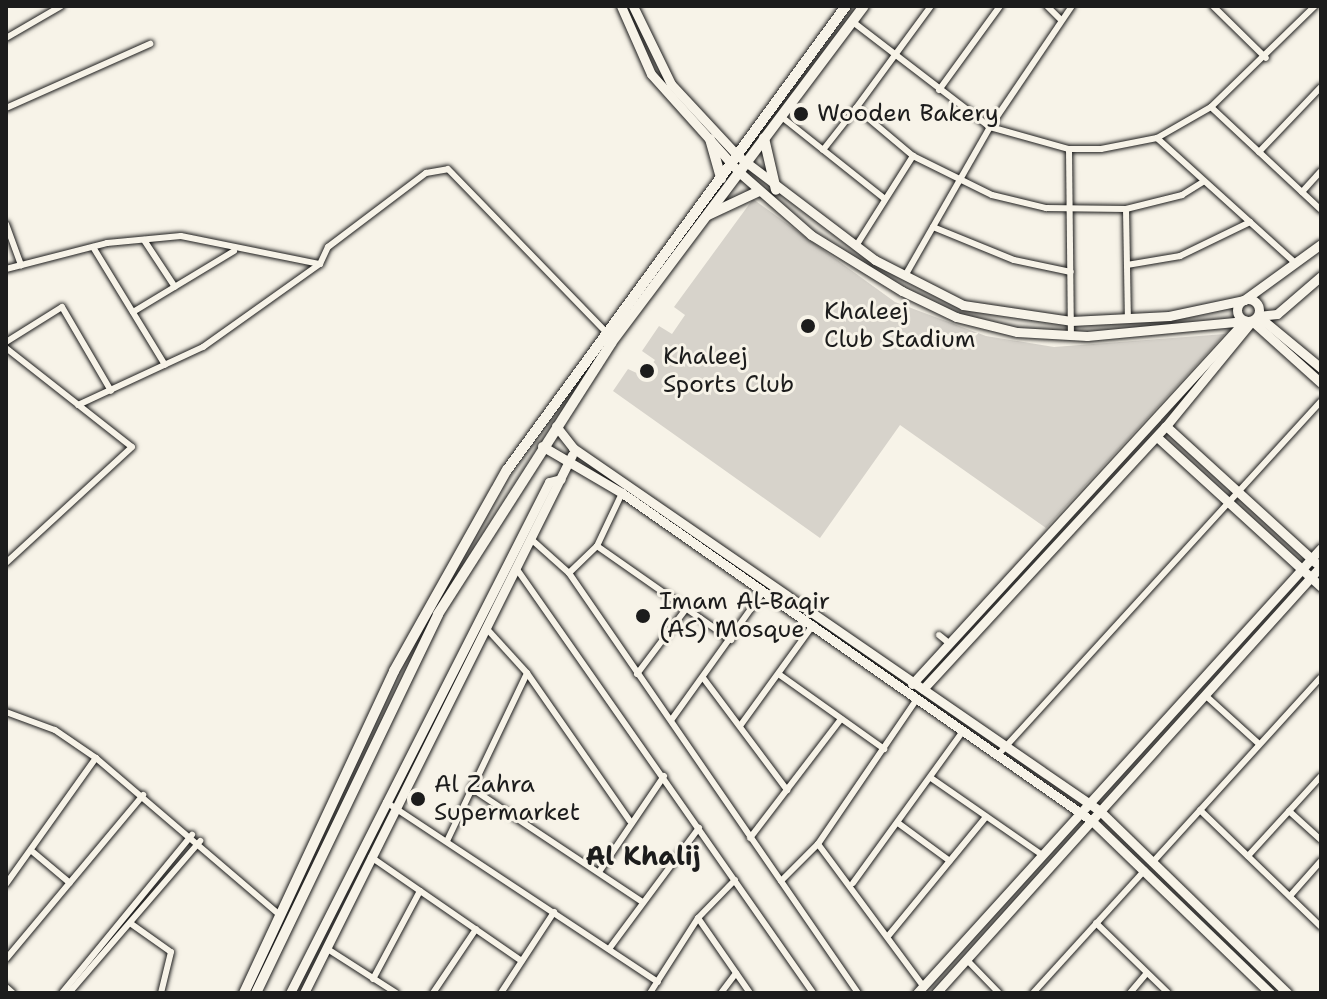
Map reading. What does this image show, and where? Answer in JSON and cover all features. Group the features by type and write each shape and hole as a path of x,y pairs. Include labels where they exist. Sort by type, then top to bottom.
{"main road":[{"path":"256,993 407,668 542,446 703,218 846,6"},
{"path":"244,993 417,629 507,470 721,178 783,118 864,6"},
{"path":"764,138 776,190"},
{"path":"710,139 723,162 721,178"},
{"path":"703,218 759,191"}],"street":[{"path":"6,38 61,6"},
{"path":"621,6 651,74 710,139 856,246 905,276 963,305 1071,321 1128,320 1244,300 1257,302 1252,319 1157,437 925,687 818,844 781,881"},
{"path":"633,6 671,84 759,191 811,235 956,317 1071,335 1252,319 1277,314 1320,280"},
{"path":"823,150 931,6"},
{"path":"939,90 1000,6"},
{"path":"1047,6 1060,19"},
{"path":"905,276 990,127 1060,19 1072,6"},
{"path":"1213,6 1266,58"},
{"path":"1303,6 1309,12"},
{"path":"853,22 990,127 1069,149 1157,138 1211,107 1266,58 1315,6"},
{"path":"6,108 150,44"},
{"path":"1259,152 1321,87"},
{"path":"1211,107 1321,210"},
{"path":"856,108 913,156 958,181 1026,205 1126,209 1182,195 1204,181"},
{"path":"783,118 885,199"},
{"path":"1157,138 1293,261"},
{"path":"1069,149 1071,335"},
{"path":"856,246 913,156"},
{"path":"78,405 203,347 320,264 328,247 426,173 448,169 608,334"},
{"path":"1302,192 1321,171"},
{"path":"1126,209 1128,320"},
{"path":"1127,265 1180,256 1250,222"},
{"path":"6,224 21,265"},
{"path":"933,227 1014,260 1071,272"},
{"path":"6,269 93,247 181,236 234,251 320,264"},
{"path":"144,240 175,287"},
{"path":"1321,244 1293,261 1237,309 1321,368"},
{"path":"93,247 165,365"},
{"path":"133,312 234,251"},
{"path":"6,342 62,307 111,391"},
{"path":"1252,319 1321,383"},
{"path":"906,691 1252,319"},
{"path":"6,348 132,447 6,563"},
{"path":"996,755 1008,746 1321,401"},
{"path":"556,426 573,448 925,687 1100,811 1148,866 1270,993"},
{"path":"936,993 1321,567 1166,426"},
{"path":"1157,437 1321,587"},
{"path":"542,446 571,460 622,493 1092,821 1148,866 1287,993"},
{"path":"304,993 571,460 573,448"},
{"path":"290,993 549,482 561,479"},
{"path":"569,573 597,546 622,493"},
{"path":"531,539 569,573 858,993"},
{"path":"597,546 731,640"},
{"path":"818,844 853,883 889,935 920,990 1321,548"},
{"path":"516,568 813,993"},
{"path":"672,719 704,679 770,582"},
{"path":"637,674 686,609"},
{"path":"740,726 780,675 813,625"},
{"path":"487,629 527,673 630,821"},
{"path":"939,635 949,643"},
{"path":"447,841 527,673"},
{"path":"780,675 884,749"},
{"path":"1033,993 1321,678"},
{"path":"704,679 787,790"},
{"path":"1205,695 1259,744"},
{"path":"6,712 55,730 96,758 200,841 280,915"},
{"path":"750,838 841,719"},
{"path":"853,883 963,731"},
{"path":"6,884 33,852 96,758"},
{"path":"599,872 630,821 664,776"},
{"path":"1248,856 1321,776"},
{"path":"931,778 1042,855"},
{"path":"471,788 641,901"},
{"path":"6,959 143,795"},
{"path":"386,802 658,982"},
{"path":"1200,810 1321,927"},
{"path":"1289,811 1321,840"},
{"path":"889,935 986,817"},
{"path":"898,823 950,861"},
{"path":"609,949 641,901 699,828"},
{"path":"62,993 192,835"},
{"path":"69,993 200,841"},
{"path":"33,852 70,883"},
{"path":"371,857 522,961"},
{"path":"1290,896 1321,861"},
{"path":"650,993 698,918 735,880"},
{"path":"373,979 420,891"},
{"path":"501,993 554,912"},
{"path":"698,918 750,993"},
{"path":"130,923 171,952 161,993"},
{"path":"1096,923 1168,993"},
{"path":"433,993 476,929"},
{"path":"326,948 396,993"},
{"path":"967,960 999,993"},
{"path":"721,993 736,973"},
{"path":"1130,993 1147,973"},
{"path":"6,987 13,993"}],"shaded area":[{"path":"753,199 895,302 986,336 1054,347 1225,334 1046,528 900,425 820,538 613,391 628,369 643,376 655,360 642,351 659,326 672,334 685,315 674,307"}],"place":[{"name":"Wooden Bakery","path":"801,114"},
{"name":"Khaleej Club Stadium","path":"808,326"},
{"name":"Khaleej Sports Club","path":"647,371"},
{"name":"Imam Al-Baqir (AS) Mosque","path":"643,616"},
{"name":"Al Zahra Supermarket","path":"418,799"}],"district":[{"name":"Al Khalij","path":"643,856"}]}
